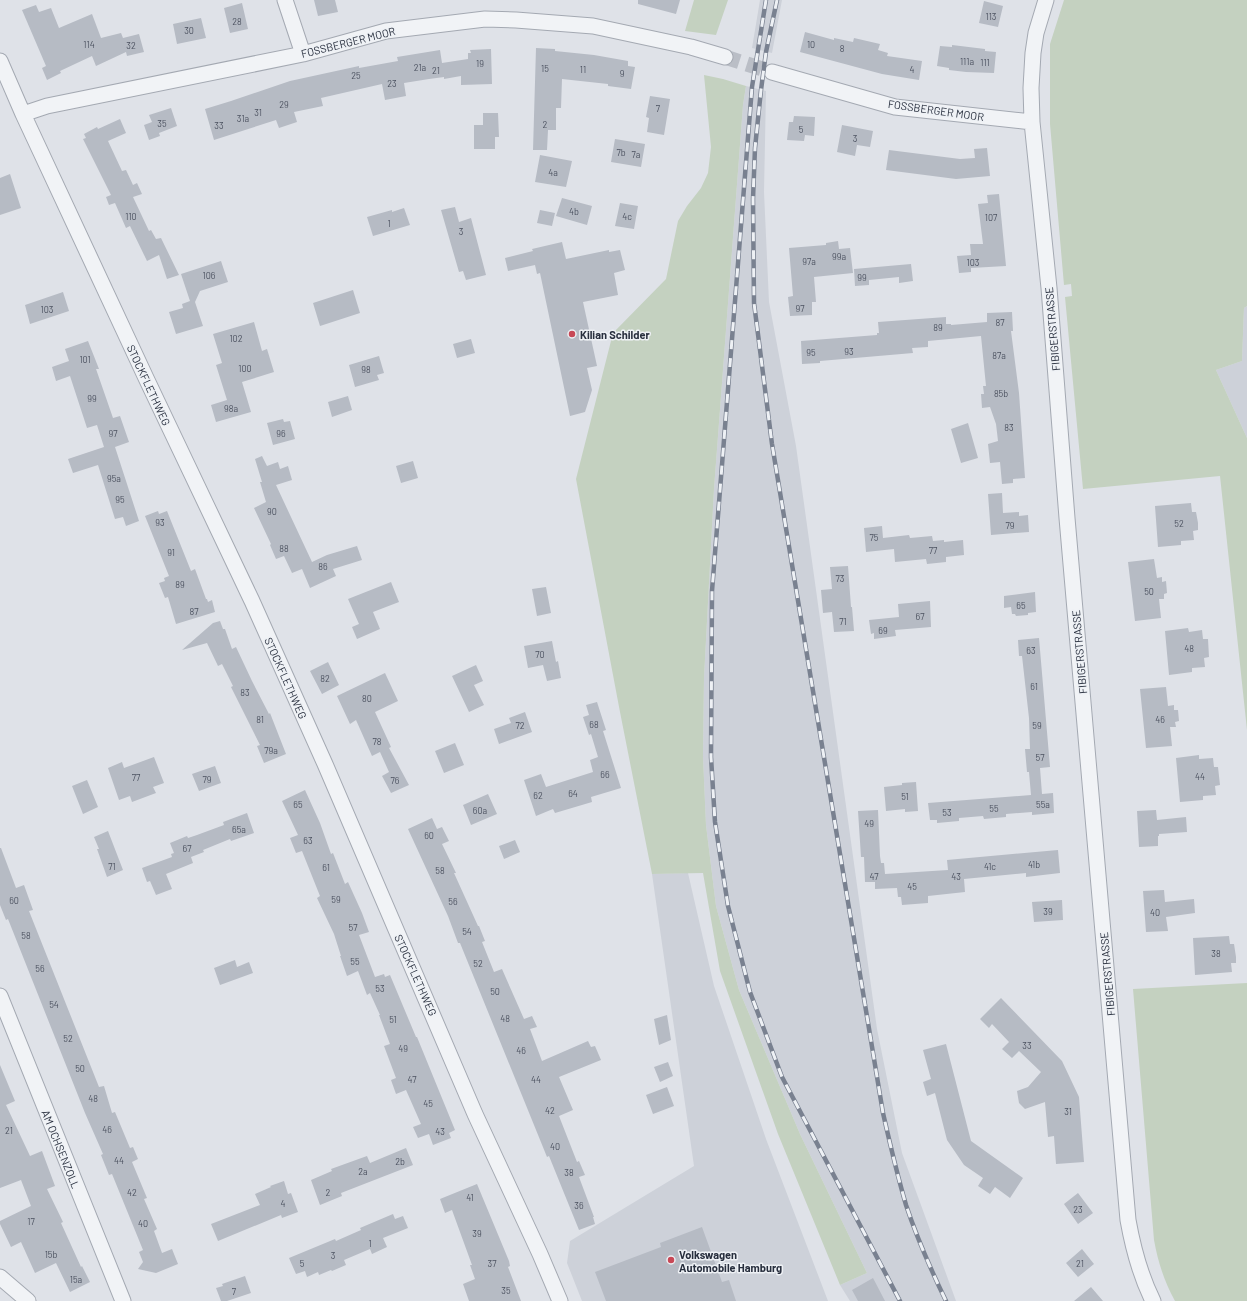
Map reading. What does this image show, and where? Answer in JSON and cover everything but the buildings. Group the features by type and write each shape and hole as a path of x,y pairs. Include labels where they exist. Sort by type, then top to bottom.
{"street":[{"path":"285,0 303,54"},
{"name":"FIBIGERSTRASSE","path":"1046,0 1036,33 1033,53 1031,88 1032,122 1050,296 1067,513 1128,1220 1138,1264 1153,1301"},
{"name":"FOSSBERGER MOOR","path":"23,114 47,106 303,54 386,31 485,19 593,26 684,46 725,57"},
{"name":"STOCKFLETHWEG","path":"0,61 23,114 149,385 252,601 325,764 475,1114 540,1254 560,1301"},
{"name":"FOSSBERGER MOOR","path":"772,72 895,107 1032,122"},
{"name":"AM OCHSENZOLL","path":"0,996 123,1301"},
{"path":"0,1277 28,1301"}],"shaded area":[{"path":"760,0 782,0 772,53 752,48"},
{"path":"746,86 766,91 764,192 769,302 796,446 877,1029 902,1153 956,1301 850,1301 840,1285 867,1273 800,1134 739,990 716,906 706,825 703,756 704,678 714,489 743,105"},
{"path":"1247,306 1247,438 1216,370 1242,361 1244,308"},
{"path":"688,873 714,986 766,1139 828,1301 582,1301 567,1263 570,1241 694,1166 652,874"}],"green space":[{"path":"694,0 728,0 716,35 685,31"},
{"path":"1064,0 1247,0 1247,306 1244,308 1242,361 1216,370 1247,438 1247,730 1220,476 1083,489 1065,297 1072,296 1071,284 1064,285 1050,124 1050,44"},
{"path":"704,75 746,86 743,105 714,489 704,678 703,756 706,825 716,906 739,990 800,1134 867,1273 840,1285 778,1134 720,971 703,873 652,874 576,479 613,333 666,279 678,221 701,188 708,173 711,147"},
{"path":"1247,983 1247,1301 1175,1301 1162,1271 1154,1240 1133,989"}],"tunnel":[{"path":"725,57 772,72"}],"railway":[{"path":"766,0 752,87 712,591 711,757 715,822 728,906 750,992 782,1077 900,1301"},
{"path":"777,0 766,52 761,90 755,148 753,199 754,303 772,444 883,1113 906,1205 924,1254 946,1301"}],"place":[{"name":"Kilian Schilder","path":"572,334"},
{"name":"Volkswagen Automobile Hamburg","path":"671,1260"}]}
